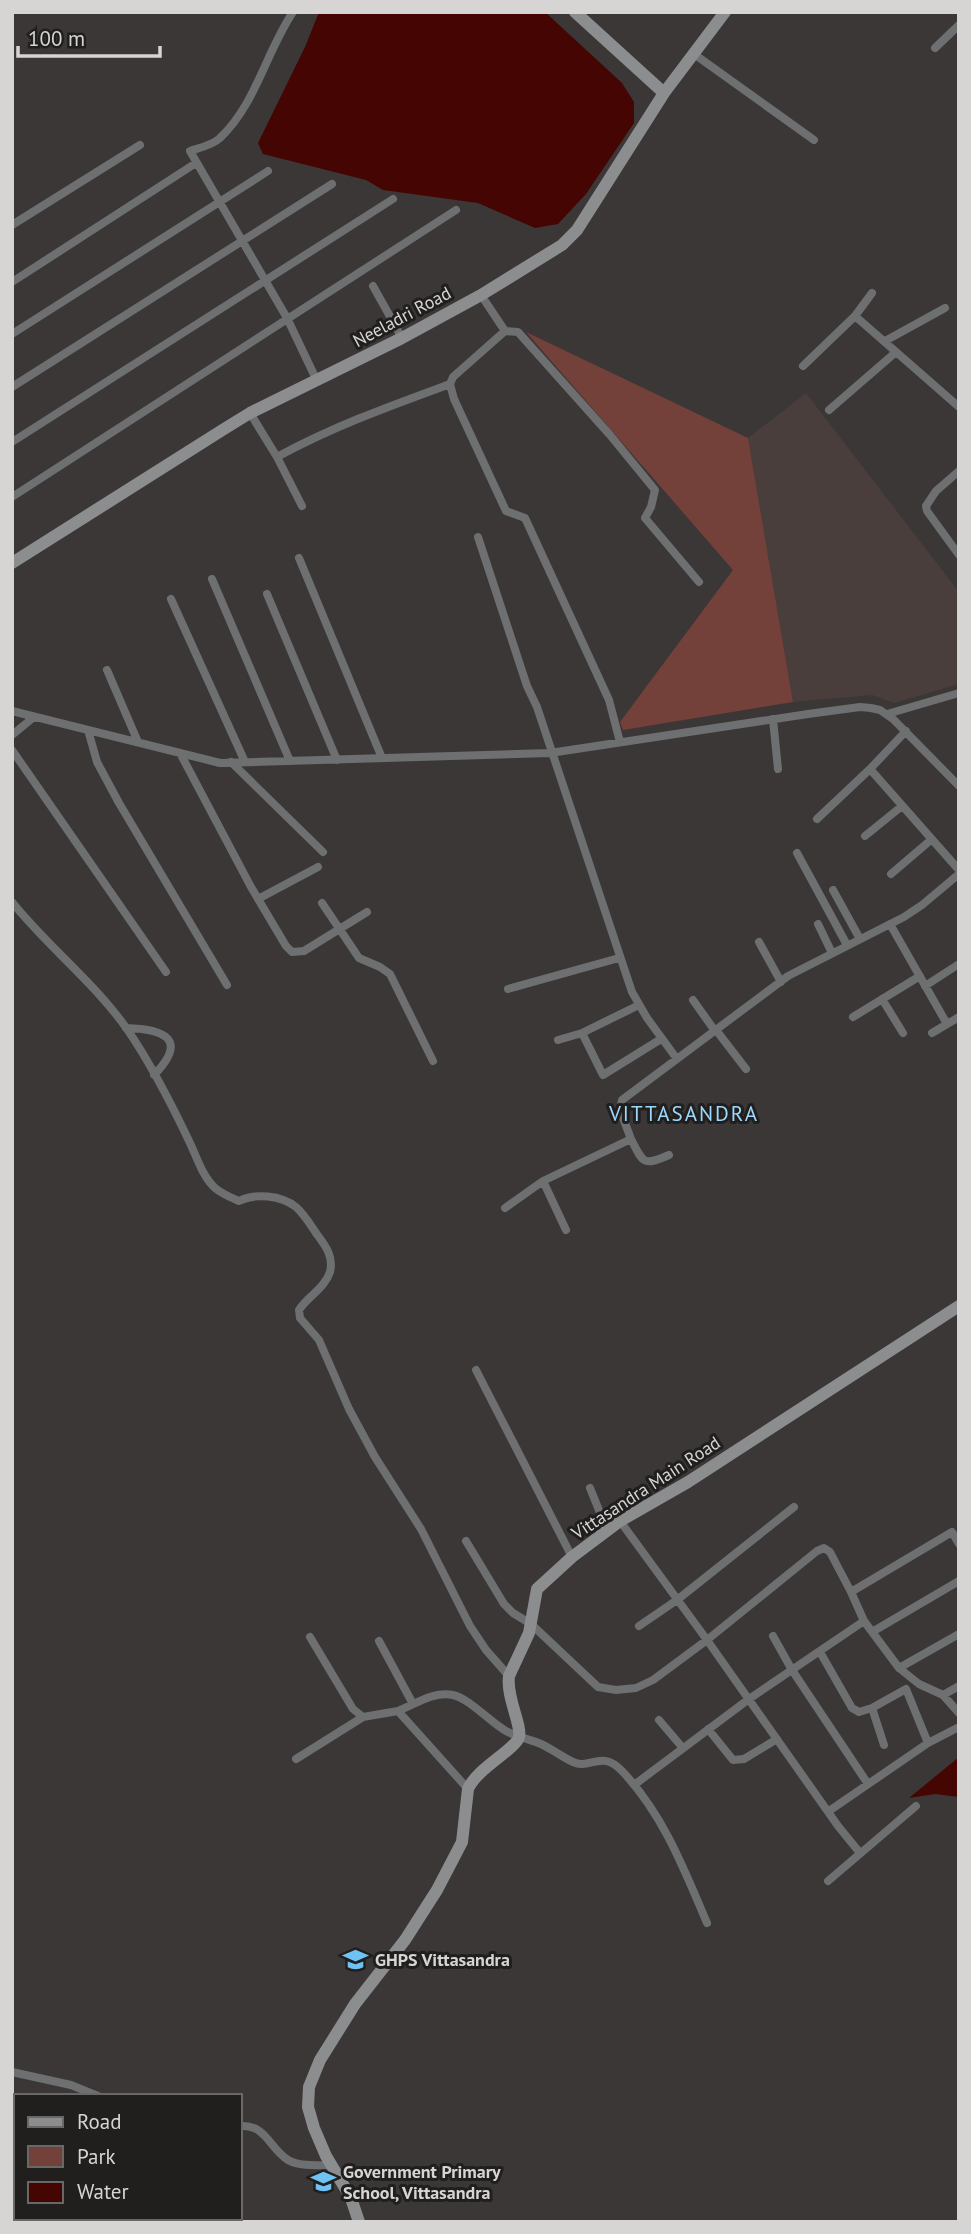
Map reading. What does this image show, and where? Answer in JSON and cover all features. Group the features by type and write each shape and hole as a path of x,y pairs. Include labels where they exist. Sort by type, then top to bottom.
{"street":[{"path":"293,12 247,104 219,140 190,151 287,318 317,381"},
{"path":"575,12 664,93"},
{"name":"Neeladri Road","path":"12,563 250,413 402,338 481,295 569,239 664,93 725,12"},
{"path":"935,48 959,25"},
{"path":"694,54 814,140"},
{"path":"12,225 140,145"},
{"path":"12,282 196,163"},
{"path":"12,334 268,171"},
{"path":"12,387 332,184"},
{"path":"12,442 393,199"},
{"path":"12,497 456,211"},
{"path":"373,286 402,338"},
{"path":"803,366 855,317 872,293"},
{"path":"481,295 505,331"},
{"path":"885,341 945,308"},
{"path":"855,317 959,407"},
{"path":"620,742 608,700 525,518 506,510 454,399 450,384 453,377 505,331 518,332 655,490 645,518 699,582"},
{"path":"829,410 897,352"},
{"path":"277,457 319,435 338,429 357,417 450,384"},
{"path":"250,413 302,506"},
{"path":"958,553 926,506 936,491 959,471"},
{"path":"478,537 619,958 639,1005 677,1059"},
{"path":"299,558 382,758"},
{"path":"212,579 290,761"},
{"path":"267,594 337,760"},
{"path":"171,599 245,762"},
{"path":"107,670 138,742"},
{"path":"887,714 959,693"},
{"path":"12,711 220,763 551,753 860,707 880,710 887,714 959,786"},
{"path":"12,735 34,717"},
{"path":"773,719 778,769"},
{"path":"88,730 97,762 119,803 227,985"},
{"path":"817,819 906,731"},
{"path":"12,750 166,972"},
{"path":"180,753 258,899 292,952 304,951 367,912"},
{"path":"231,762 323,852"},
{"path":"669,1155 654,1162 642,1160 620,1110 622,1100 800,969 916,909 959,872 870,769"},
{"path":"865,836 902,806"},
{"path":"891,874 932,839"},
{"path":"797,852 847,945"},
{"path":"258,899 318,867"},
{"path":"833,890 860,939"},
{"path":"12,902 126,1027 204,1173 215,1187 239,1201 250,1196 263,1196 294,1205 329,1251 330,1273 322,1286 303,1303 299,1310 300,1318 319,1340 349,1409 375,1457 421,1529 470,1626 486,1650 509,1676 508,1692 519,1737 480,1772 468,1789 462,1842 430,1903 355,2004 320,2060 309,2087 307,2099 310,2117 318,2139 351,2198 359,2222"},
{"path":"322,903 359,958 380,967 390,975 433,1061"},
{"path":"818,924 832,953"},
{"path":"890,924 947,1024"},
{"path":"759,942 781,982"},
{"path":"508,989 619,958"},
{"path":"925,986 959,964"},
{"path":"853,1017 920,976"},
{"path":"881,999 903,1033"},
{"path":"693,1000 746,1069"},
{"path":"558,1040 582,1033 639,1005"},
{"path":"932,1033 959,1017"},
{"path":"126,1027 155,1031 164,1034 170,1041 170,1056 154,1075"},
{"path":"582,1033 603,1075 662,1039"},
{"path":"505,1208 543,1181 631,1139"},
{"path":"543,1181 566,1230"},
{"name":"Vittasandra Main Road","path":"509,1676 531,1625 537,1589 572,1557 620,1521 688,1482 959,1306"},
{"path":"476,1370 572,1557"},
{"path":"590,1488 607,1530"},
{"path":"639,1626 677,1600 793,1507"},
{"path":"620,1521 860,1853"},
{"path":"851,1592 952,1532 959,1544"},
{"path":"466,1541 513,1613 531,1625 598,1687 616,1690 636,1688 653,1680 824,1548 830,1552 864,1621 899,1668 919,1684 943,1695 959,1713"},
{"path":"872,1632 959,1581"},
{"path":"634,1785 708,1728 864,1621"},
{"path":"899,1668 959,1634"},
{"path":"772,1636 868,1784"},
{"path":"310,1637 353,1709 363,1717"},
{"path":"379,1641 413,1704"},
{"path":"820,1652 852,1708 859,1712 872,1708 906,1689 928,1742"},
{"path":"943,1695 959,1686"},
{"path":"296,1759 363,1717 398,1711 442,1694 457,1696 499,1727 541,1744 575,1763 600,1760 611,1762 650,1804 677,1853 707,1923"},
{"path":"872,1708 884,1745"},
{"path":"398,1711 468,1789"},
{"path":"659,1720 682,1747"},
{"path":"829,1811 928,1742 959,1727"},
{"path":"708,1728 733,1760 744,1759 777,1739"},
{"path":"828,1881 916,1806"},
{"path":"12,2072 71,2085 93,2094"},
{"path":"242,2126 250,2125 262,2132 285,2158 294,2163 332,2165"}],"shaded area":[{"path":"806,393 959,592 959,684 894,703 872,695 793,702 748,438"}],"green space":[{"path":"526,332 748,438 793,702 623,730 620,722 733,570"}],"water":[{"path":"319,12 545,12 622,83 634,102 634,123 586,194 558,224 535,228 478,203 383,190 366,180 263,154 258,143"},
{"path":"959,1757 959,1797 935,1794 909,1798"}],"place":[{"name":"GHPS Vittasandra","path":"355,1960"},
{"name":"Government Primary School, Vittasandra","path":"323,2182"}],"district":[{"name":"VITTASANDRA","path":"684,1114"}]}
